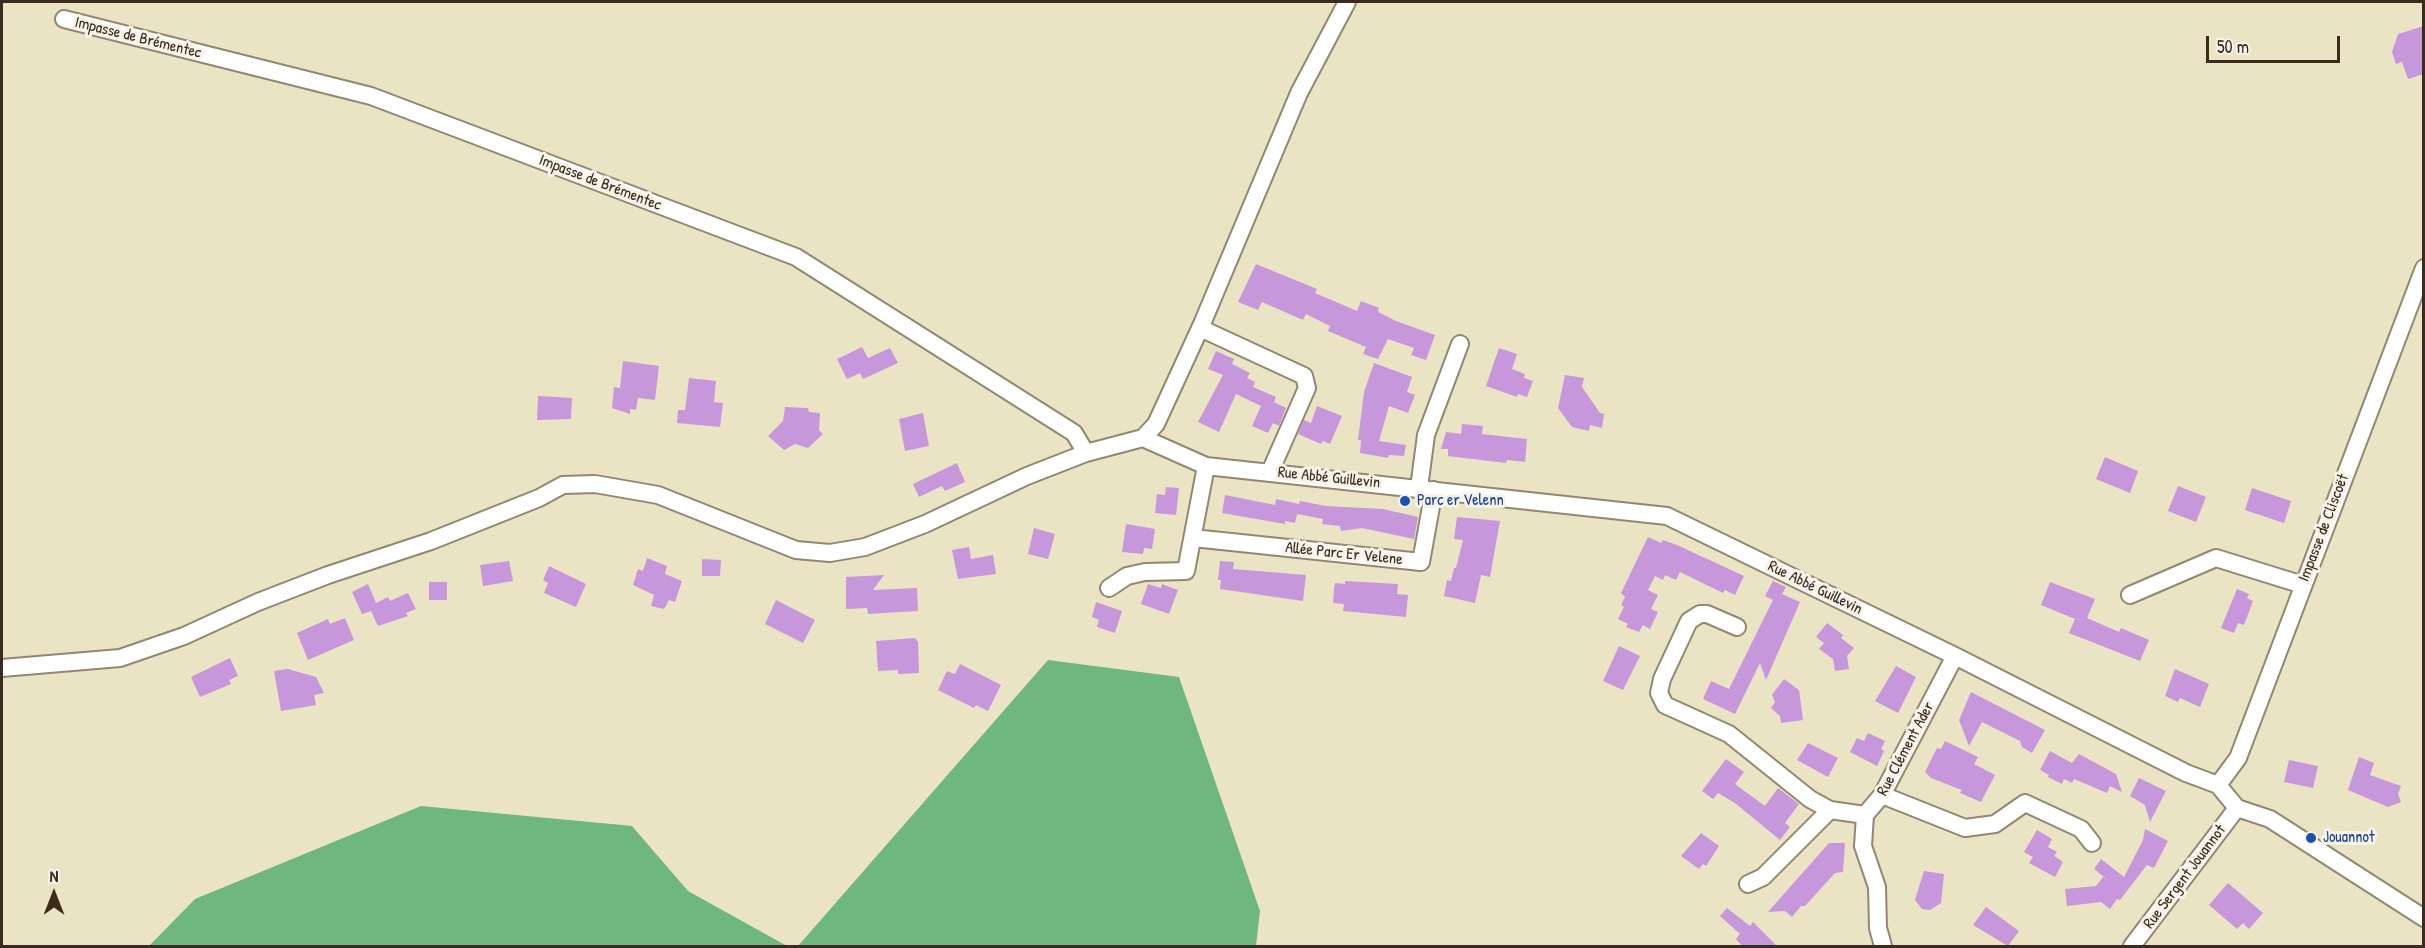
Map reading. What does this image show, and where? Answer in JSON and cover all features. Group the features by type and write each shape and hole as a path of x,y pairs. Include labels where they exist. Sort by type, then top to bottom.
{"street":[{"path":"2,668 120,658 184,636 258,602 328,575 431,542 539,498 563,485 595,484 658,495 796,550 830,553 865,546 925,524 1027,476 1086,453 1143,438 1156,424 1200,328 1299,93 1347,2"},
{"name":"Impasse de Brémentec","path":"64,19 371,96 796,257 1074,433 1086,453"},
{"name":"Impasse de Cliscoët","path":"2218,785 2238,758 2424,268"},
{"path":"1200,328 1304,376 1307,388 1270,472"},
{"path":"1426,489 1426,435 1460,344"},
{"name":"Rue Abbé Guillevin","path":"1143,438 1206,466 1666,516 1955,656 2186,772 2218,785 2237,808"},
{"path":"1109,588 1127,576 1145,572 1186,571 1206,466"},
{"name":"Allée Parc Er Velene","path":"1193,538 1421,562 1426,489"},
{"path":"2130,595 2216,558 2303,585"},
{"path":"1737,627 1707,614 1700,614 1689,621 1662,680 1659,693 1665,705 1729,734 1810,799 1830,810 1865,815 1863,846 1877,887 1878,928 1883,946"},
{"name":"Rue Clément Ader","path":"1865,815 1882,795 1955,656"},
{"path":"1882,795 1965,828 1995,825 2025,803 2081,829 2092,843"},
{"path":"2237,808 2270,819 2424,918"},
{"name":"Rue Sergent Jouannot","path":"2132,946 2237,808"},
{"path":"1748,884 1763,877 1830,810"}],"green space":[{"path":"1048,660 1179,677 1260,911 1256,946 798,946"},
{"path":"421,806 632,826 688,891 787,946 149,946 195,899"}],"building":[{"path":"2424,26 2424,74 2408,79 2402,62 2396,64 2392,52 2398,34"},
{"path":"1256,264 1317,289 1315,293 1357,311 1361,301 1379,308 1378,312 1396,321 1435,335 1426,360 1411,355 1414,348 1388,339 1378,359 1363,354 1366,347 1328,331 1330,326 1306,314 1303,320 1262,302 1258,310 1238,302"},
{"path":"862,347 868,358 890,348 898,363 863,379 860,373 847,379 837,359"},
{"path":"1499,348 1517,354 1512,369 1525,374 1524,378 1533,381 1527,397 1518,394 1517,397 1486,386"},
{"path":"1216,351 1234,359 1232,364 1250,373 1247,378 1255,382 1253,387 1276,397 1274,402 1286,408 1279,426 1273,423 1268,433 1252,426 1261,406 1236,394 1219,432 1198,422 1223,375 1208,369"},
{"path":"623,361 659,366 655,400 638,398 636,410 630,409 630,414 612,408 614,387 620,388"},
{"path":"1374,363 1412,377 1407,392 1415,395 1408,413 1389,406 1379,441 1406,445 1404,456 1389,455 1388,458 1360,453 1361,440 1358,440 1364,392"},
{"path":"1565,375 1584,378 1582,387 1600,413 1604,414 1602,428 1590,425 1589,431 1572,427 1558,408"},
{"path":"689,378 716,381 714,402 723,403 720,427 677,423 678,410 685,410"},
{"path":"538,396 572,398 571,419 537,420"},
{"path":"1317,406 1342,416 1330,444 1323,441 1321,444 1298,434 1304,420 1311,423"},
{"path":"785,407 808,408 809,412 820,413 819,430 823,434 808,448 795,444 784,450 768,436 783,421"},
{"path":"923,413 929,446 905,451 899,419"},
{"path":"1462,424 1483,426 1482,434 1527,439 1525,462 1507,460 1506,463 1448,456 1448,449 1441,449 1446,432 1461,434"},
{"path":"2105,457 2138,471 2130,493 2096,479"},
{"path":"957,463 965,482 945,491 942,486 919,497 913,484"},
{"path":"2178,486 2206,497 2196,522 2168,511"},
{"path":"1166,487 1179,488 1176,515 1155,513 1157,494 1165,495"},
{"path":"2252,488 2291,501 2284,523 2245,510"},
{"path":"1225,495 1275,505 1276,499 1299,504 1300,501 1326,506 1383,509 1418,517 1414,539 1362,528 1341,531 1340,526 1322,524 1323,519 1297,514 1295,523 1285,521 1285,524 1222,513"},
{"path":"1457,517 1500,521 1490,577 1481,575 1475,603 1444,596 1447,580 1451,581 1454,568 1456,568 1463,540 1454,539"},
{"path":"1126,524 1155,529 1152,549 1144,548 1143,554 1122,552"},
{"path":"1034,528 1055,534 1048,559 1028,554"},
{"path":"1648,537 1661,543 1663,540 1677,545 1744,576 1735,595 1725,590 1723,593 1680,572 1676,580 1665,575 1663,580 1655,576 1648,590 1658,595 1651,609 1658,612 1650,629 1643,625 1639,632 1626,627 1628,624 1618,619 1624,607 1621,605 1625,597 1621,593"},
{"path":"969,547 971,559 993,555 996,574 958,579 952,550"},
{"path":"647,558 667,566 665,574 682,581 675,602 669,600 664,609 651,606 654,595 633,585 638,569 643,571"},
{"path":"702,559 721,560 720,576 702,576"},
{"path":"509,561 513,581 483,586 480,565"},
{"path":"1220,561 1234,562 1233,569 1306,575 1303,601 1220,589 1221,580 1218,580"},
{"path":"549,566 586,584 576,607 544,593 548,583 543,580"},
{"path":"884,575 873,590 917,588 918,611 868,614 867,608 846,609 846,577"},
{"path":"1345,581 1398,584 1397,594 1408,595 1406,617 1343,611 1344,604 1333,603 1334,588 1335,583 1345,584"},
{"path":"1773,581 1786,587 1782,594 1800,602 1766,680 1760,663 1735,714 1703,699 1711,681 1729,689 1773,600 1765,596"},
{"path":"429,582 447,582 447,600 429,600"},
{"path":"2050,582 2095,599 2087,618 2119,632 2121,628 2149,640 2140,661 2069,633 2075,619 2041,605"},
{"path":"368,584 376,603 388,597 390,601 408,593 416,609 406,613 408,616 378,626 371,611 362,614 352,592"},
{"path":"1148,584 1161,588 1162,584 1178,590 1169,614 1141,604"},
{"path":"2237,589 2249,594 2247,598 2253,601 2244,625 2238,623 2234,633 2221,628"},
{"path":"776,600 815,620 803,643 765,624"},
{"path":"1096,602 1122,611 1115,633 1097,627 1099,620 1092,617"},
{"path":"345,618 354,640 308,660 297,633 328,619 330,624"},
{"path":"1827,623 1843,635 1841,638 1854,648 1847,656 1849,669 1835,671 1833,659 1819,649 1824,643 1816,637"},
{"path":"915,638 918,642 919,673 898,674 898,670 878,671 876,641"},
{"path":"1619,646 1640,656 1623,690 1603,681"},
{"path":"230,658 238,676 229,680 231,684 200,697 191,677"},
{"path":"960,664 1001,685 988,711 976,705 974,708 938,690 947,671 955,674"},
{"path":"1896,666 1916,677 1898,713 1875,701"},
{"path":"288,669 316,677 324,693 314,695 316,705 281,711 274,671"},
{"path":"2175,669 2209,684 2200,707 2180,698 2178,702 2165,696"},
{"path":"1784,679 1799,690 1803,720 1781,723 1780,716 1771,708 1775,702 1772,695"},
{"path":"1971,692 2045,730 2032,753 2022,747 2020,741 1982,722 1969,746 1959,720"},
{"path":"1868,733 1885,741 1881,749 1884,751 1877,766 1850,752 1857,738 1864,741"},
{"path":"1945,741 1978,757 1974,764 1995,775 1981,802 1960,793 1962,790 1931,778 1925,772 1937,748 1941,749"},
{"path":"1808,743 1838,758 1828,777 1797,760"},
{"path":"2050,751 2072,763 2079,754 2116,774 2122,792 2110,786 2107,793 2074,779 2072,783 2064,779 2062,784 2048,777 2049,775 2040,770"},
{"path":"2359,757 2374,763 2370,775 2401,786 2398,794 2401,802 2388,807 2348,790"},
{"path":"1726,759 1744,772 1735,784 1765,806 1778,788 1799,804 1785,823 1790,827 1780,840 1735,803 1718,793 1713,799 1702,791"},
{"path":"2289,760 2318,766 2313,788 2284,782"},
{"path":"2139,778 2166,791 2150,822 2145,805 2130,796"},
{"path":"2145,829 2168,841 2154,868 2147,865 2120,900 2117,899 2110,909 2101,902 2067,906 2065,889 2096,886 2103,877 2109,881 2094,869 2101,859 2124,877 2143,840"},
{"path":"2037,830 2052,839 2048,847 2057,852 2054,856 2063,862 2055,877 2029,863 2033,857 2024,852"},
{"path":"1701,833 1719,846 1706,866 1703,864 1699,869 1681,856"},
{"path":"1829,843 1845,843 1843,872 1835,873 1792,917 1785,911 1768,912"},
{"path":"1924,871 1944,874 1941,903 1930,910 1922,909 1915,900"},
{"path":"2228,883 2263,913 2249,929 2243,923 2237,929 2209,905"},
{"path":"1986,907 2019,931 2008,946 1973,925"},
{"path":"1727,908 1750,926 1753,922 1777,946 1742,946 1736,939 1740,934 1720,916"}],"place":[{"name":"Parc er Velenn","path":"1405,501"},
{"name":"Jouannot","path":"2311,838"}]}
